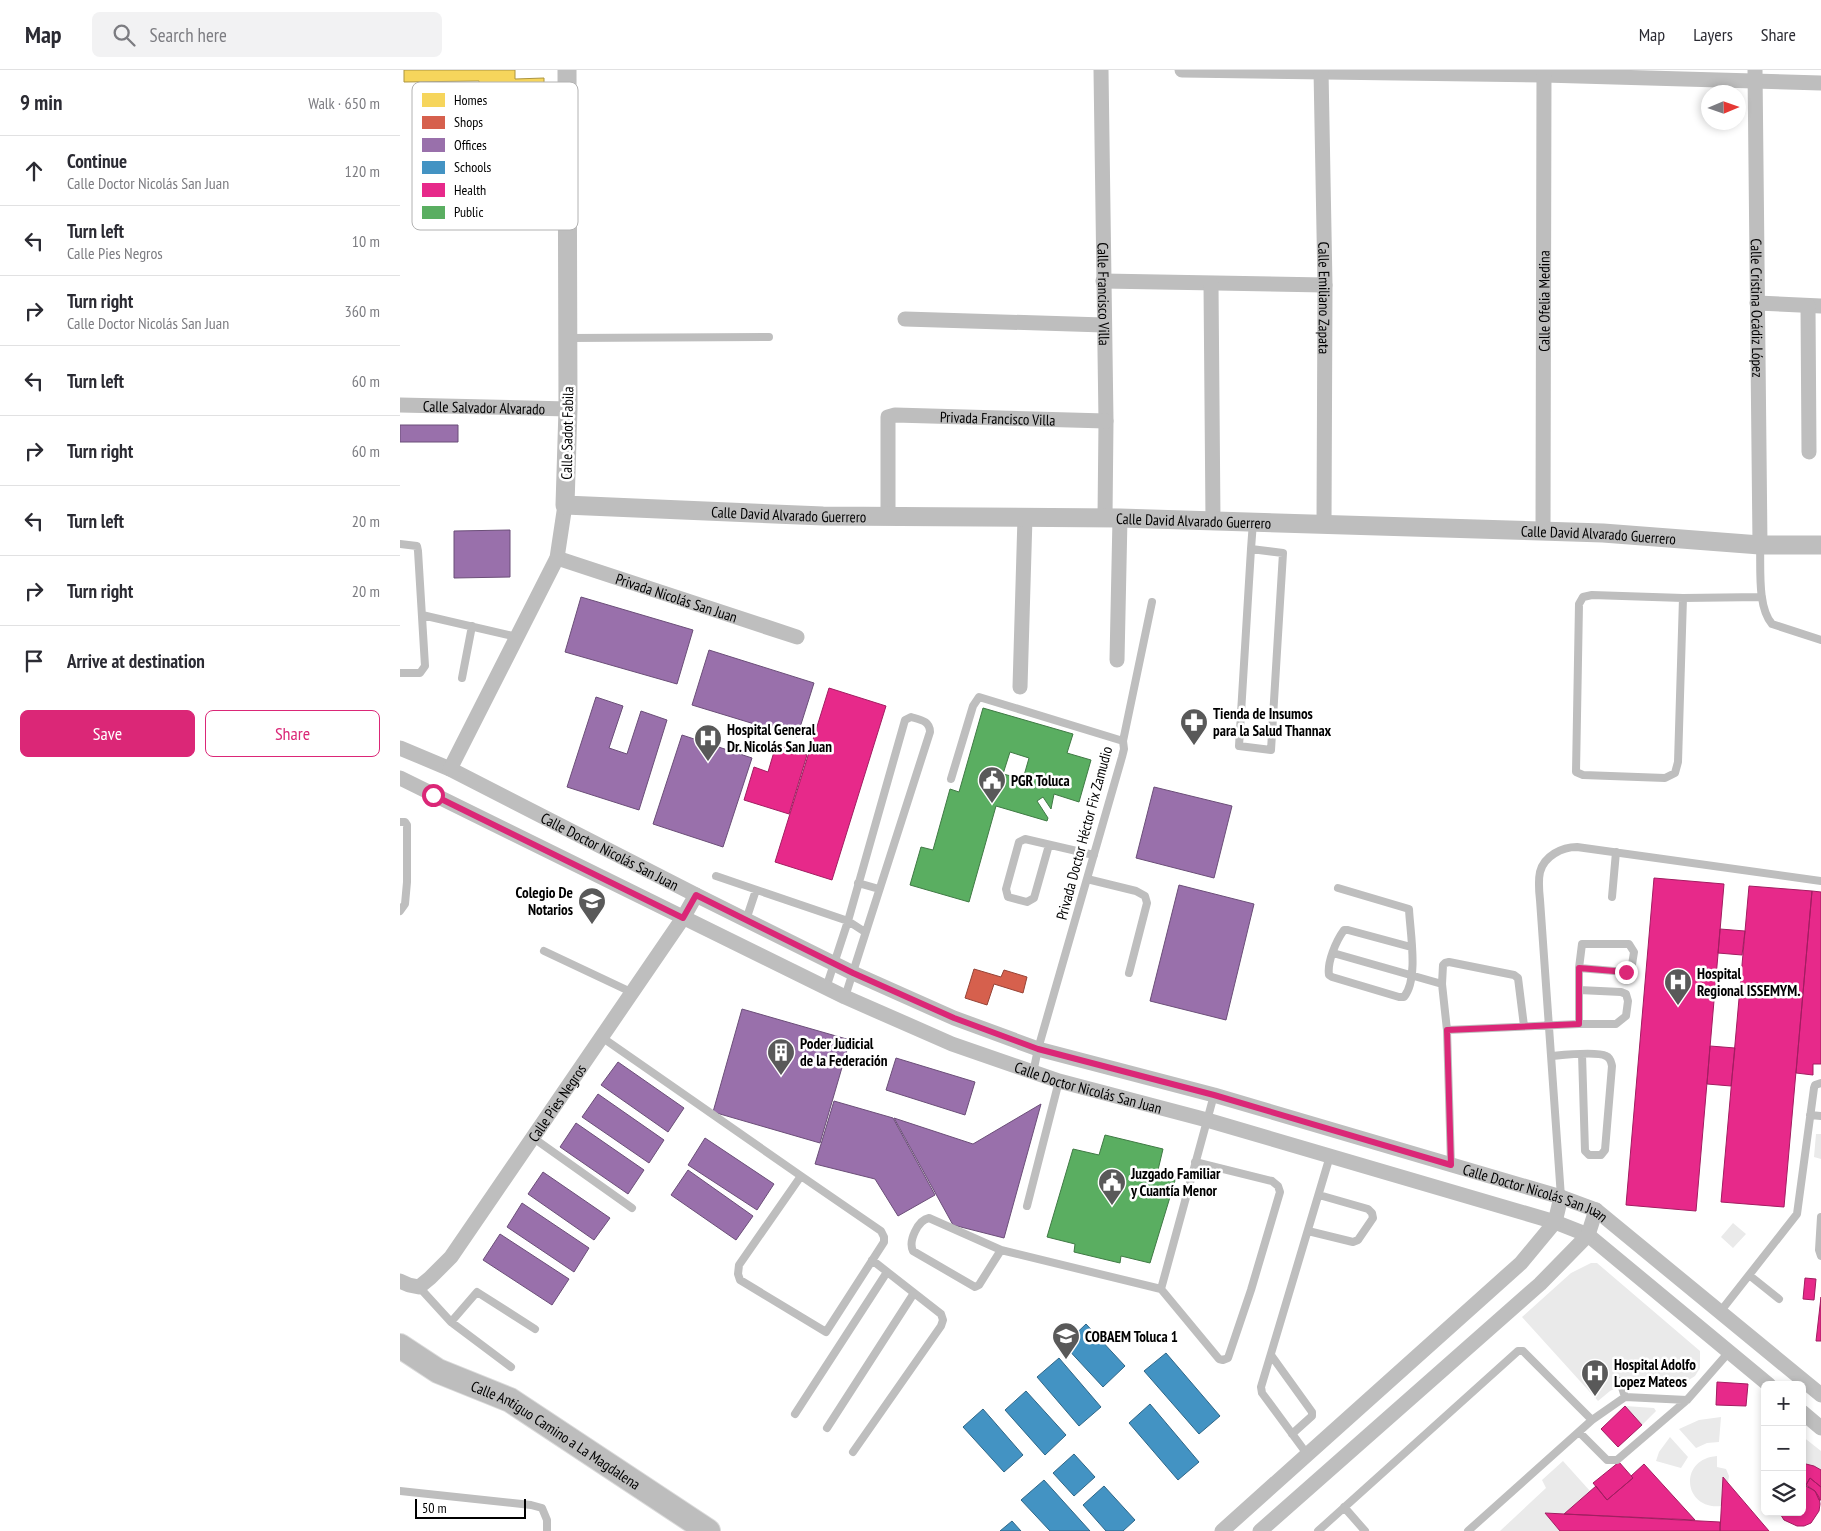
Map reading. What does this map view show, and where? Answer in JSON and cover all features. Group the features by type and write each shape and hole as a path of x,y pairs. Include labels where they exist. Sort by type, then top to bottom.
{"main road":[{"name":"Calle Antiguo Camino a La Magdalena","path":"400,1346 438,1371 510,1400 708,1531"}],"street":[{"name":"Calle Francisco Villa","path":"1101,70 1106,421 1112,518 1116,660"},
{"path":"1182,70 1544,72 1755,76 1821,83"},
{"name":"Calle Emiliano Zapata","path":"1321,71 1326,285 1324,524"},
{"name":"Calle Ofelia Medina","path":"1543,532 1544,72"},
{"name":"Calle Cristina Ocádiz López","path":"1755,76 1760,545"},
{"name":"Calle Sadot Fabila","path":"450,769 557,558 565,505 568,409 568,230"},
{"path":"1103,281 1326,285"},
{"path":"1211,284 1213,521"},
{"path":"1757,303 1814,306 1809,452"},
{"path":"905,319 1104,325"},
{"name":"Calle Salvador Alvarado","path":"400,405 568,409"},
{"name":"Privada Francisco Villa","path":"888,515 888,417 1106,421"},
{"name":"Calle David Alvarado Guerrero","path":"565,505 822,516 1112,518 1324,524 1603,533 1760,545 1821,545"},
{"path":"1020,687 1025,517"},
{"name":"Privada Nicolás San Juan","path":"557,558 797,637"},
{"name":"Calle Doctor Nicolás San Juan","path":"400,748 450,769 853,973 954,1018 1038,1049 1214,1095 1561,1197 1596,1210 1821,1395"},
{"name":"Calle Doctor Nicolás San Juan","path":"400,778 826,988 952,1044 1059,1081 1207,1120 1555,1222 1588,1234 1764,1381"},
{"name":"Calle Pies Negros","path":"419,1287 451,1257 600,1036 683,918 696,895"},
{"path":"1222,1531 1520,1263 1555,1222 1561,1197"},
{"path":"1260,1531 1540,1284 1588,1234 1596,1210"},
{"path":"400,1282 419,1287"},
{"path":"1806,1415 1821,1428"}],"lane":[{"path":"568,338 769,338"},
{"path":"1251,550 1283,553 1271,750 1239,746 1251,550 1253,522"},
{"path":"400,544 417,546 424,666 420,673 400,673"},
{"path":"1760,545 1762,597 1767,618 1772,624 1821,640"},
{"path":"1683,598 1678,762 1675,773 1665,778 1583,775 1576,772 1579,604 1583,596 1762,597"},
{"path":"1123,741 1152,602"},
{"path":"422,615 517,637"},
{"path":"462,678 472,626"},
{"name":"Privada Doctor Héctor Fix Zamudio","path":"951,779 973,706 979,697 1123,741 1124,749 1038,1049 1033,1073"},
{"path":"826,988 848,921 905,720 911,717 927,722 930,732 845,997"},
{"path":"400,822 405,822 407,825 408,851 405,904 400,911"},
{"path":"1049,845 1034,898 1027,902 1008,897 1006,889 1019,842 1025,839 1094,855"},
{"path":"1561,1197 1540,900 1540,871 1546,861 1566,847 1616,852 1821,881"},
{"path":"1612,897 1616,852"},
{"path":"716,876 848,921 866,932"},
{"path":"1087,879 1136,891 1145,896 1147,904 1129,973"},
{"path":"858,883 879,889"},
{"path":"1338,888 1408,909 1411,947 1412,976 1407,993 1404,997 1399,997 1329,975 1328,970 1333,953 1344,930 1411,947"},
{"path":"746,920 756,890"},
{"path":"1579,968 1632,971 1634,952 1629,944 1585,943 1581,946 1579,968 1578,990 1579,1024"},
{"path":"544,951 631,992"},
{"path":"1333,953 1442,984"},
{"path":"1451,1165 1447,1030 1442,984 1443,966 1445,963 1514,975 1518,978 1524,1026"},
{"path":"1447,1030 1620,1023 1626,1016 1628,1001 1626,994 1621,992 1578,990"},
{"path":"600,1036 881,1231 884,1242 826,1332 740,1280 738,1274 739,1265 801,1176"},
{"path":"1551,1056 1582,1054 1602,1055 1611,1060 1605,1150 1601,1155 1589,1155 1585,1151 1582,1054"},
{"path":"1027,1206 1059,1081"},
{"path":"1720,1312 1797,1214 1814,1088 1815,1085 1821,1083"},
{"path":"1161,1289 1214,1095"},
{"path":"1810,1115 1821,1116"},
{"path":"532,1137 632,1208"},
{"path":"1307,1454 1262,1393 1261,1386 1330,1156"},
{"path":"1001,1250 979,1285 975,1287 913,1251 911,1242 921,1222 929,1218 1001,1250 1161,1289 1219,1359 1228,1358 1251,1290 1280,1192 1278,1186 1272,1182 1195,1162"},
{"path":"1308,1231 1353,1242 1358,1240 1373,1218 1372,1213 1368,1209 1319,1195"},
{"path":"1821,1218 1819,1250 1821,1256"},
{"path":"853,1452 941,1326 943,1320 941,1314 872,1260"},
{"path":"795,1414 888,1272"},
{"path":"1749,1275 1779,1299"},
{"path":"419,1287 451,1322 511,1367"},
{"path":"451,1322 477,1292 535,1329"},
{"path":"828,1428 914,1294"},
{"path":"1318,1531 1518,1351 1523,1351 1592,1420"},
{"path":"1579,1432 1606,1460 1617,1460 1686,1400 1729,1352"},
{"path":"1271,1355 1312,1412 1312,1416 1292,1434"},
{"path":"1620,1382 1625,1397"},
{"path":"1468,1531 1592,1420 1625,1397 1686,1400"},
{"path":"400,1491 531,1505 542,1508 547,1520 547,1531"},
{"path":"1344,1507 1365,1531"}],"shaded area":[{"path":"1816,1134 1821,1134 1821,1159 1814,1157"},
{"path":"1733,1223 1746,1234 1733,1248 1721,1237"},
{"path":"1591,1263 1597,1263 1700,1351 1700,1368 1695,1376 1678,1387 1620,1386 1610,1391 1598,1401 1522,1317 1571,1273"},
{"path":"1625,1406 1654,1408 1656,1411 1642,1425"},
{"path":"1721,1417 1719,1442 1707,1443 1696,1448 1679,1429 1699,1420"},
{"path":"1670,1437 1688,1457 1681,1468 1656,1461 1659,1452"},
{"path":"1806,1439 1821,1451 1821,1470 1806,1464"},
{"path":"1717,1456 1717,1467 1726,1469 1729,1476 1728,1483 1723,1478 1721,1506 1708,1505 1699,1500 1693,1493 1690,1484 1691,1474 1696,1466 1704,1459"},
{"path":"1563,1461 1590,1491 1564,1514 1546,1513 1560,1531 1500,1531 1546,1488 1542,1480"}],"building: Homes":[{"path":"404,70 515,70 515,79 544,78 544,82 404,82"}],"building: Shops":[{"path":"974,969 1001,977 1004,970 1027,977 1023,993 994,984 987,1005 965,998"}],"building: Offices":[{"path":"400,425 458,425 458,442 400,442"},
{"path":"510,530 510,577 454,578 454,531"},
{"path":"581,597 693,630 677,684 565,652"},
{"path":"709,650 814,683 797,737 692,705"},
{"path":"596,697 623,706 609,748 627,754 641,711 667,720 639,810 567,787"},
{"path":"682,735 752,758 723,847 653,824"},
{"path":"1154,787 1232,806 1214,878 1136,858"},
{"path":"1179,885 1254,904 1226,1020 1150,1001"},
{"name":"Poder Judicial de la Federación","path":"742,1009 850,1040 820,1143 713,1112"},
{"name":"Poder Judicial de la Federación","path":"896,1058 975,1082 965,1115 886,1090"},
{"path":"618,1062 684,1108 668,1132 601,1085"},
{"path":"598,1094 664,1140 649,1163 582,1117"},
{"name":"Poder Judicial de la Federación","path":"834,1101 893,1118 935,1195 898,1216 875,1179 815,1164"},
{"path":"1041,1104 1004,1238 953,1225 894,1118 973,1144"},
{"path":"576,1123 644,1170 628,1194 560,1147"},
{"path":"705,1138 774,1184 757,1210 688,1165"},
{"path":"688,1170 753,1216 736,1240 671,1195"},
{"path":"543,1172 610,1218 594,1240 528,1194"},
{"path":"522,1203 589,1248 574,1272 507,1227"},
{"path":"500,1234 569,1279 552,1305 483,1260"}],"building: Schools":[{"path":"1086,1324 1125,1366 1103,1387 1064,1345"},
{"path":"1166,1353 1220,1416 1199,1434 1144,1371"},
{"path":"1059,1358 1101,1407 1079,1426 1037,1377"},
{"path":"1026,1391 1066,1435 1045,1455 1005,1410"},
{"path":"1150,1404 1199,1462 1178,1480 1129,1423"},
{"path":"983,1409 1023,1455 1004,1472 963,1427"},
{"path":"1074,1454 1095,1477 1074,1496 1053,1473"},
{"path":"1044,1480 1090,1531 1050,1531 1021,1500"},
{"path":"1104,1486 1135,1520 1123,1531 1106,1531 1083,1505"},
{"path":"1012,1521 1021,1531 1000,1531"}],"building: Health":[{"path":"829,688 886,706 832,880 775,862"},
{"path":"776,745 807,755 789,814 744,800 754,767 768,772"},
{"path":"1654,878 1724,884 1696,1211 1626,1205"},
{"path":"1749,886 1812,891 1784,1207 1721,1202"},
{"path":"1812,891 1821,892 1821,1064 1813,1064 1813,1075 1796,1073"},
{"path":"1720,929 1745,931 1742,955 1718,953"},
{"path":"1710,1046 1735,1048 1731,1086 1707,1084"},
{"path":"1805,1278 1816,1279 1814,1300 1803,1299"},
{"path":"1821,1297 1821,1341 1816,1341"},
{"path":"1717,1382 1748,1384 1746,1406 1716,1405"},
{"path":"1625,1406 1642,1425 1618,1447 1601,1429"},
{"path":"1619,1462 1633,1478 1607,1500 1593,1483"},
{"path":"1644,1464 1695,1520 1564,1514 1596,1486 1607,1500 1633,1478 1631,1476"},
{"path":"1806,1464 1821,1470 1821,1487 1810,1478 1806,1485"},
{"path":"1723,1477 1728,1483 1769,1531 1720,1531"},
{"path":"1810,1478 1821,1487 1821,1500 1819,1500 1815,1491 1806,1485"},
{"path":"1806,1486 1815,1491 1819,1497 1820,1504 1819,1511 1811,1523 1797,1526 1784,1520 1782,1516 1806,1516"},
{"path":"1545,1513 1720,1522 1720,1531 1560,1531"}],"building: Public":[{"name":"PGR Toluca","path":"983,708 1073,734 1067,753 1091,760 1079,802 1054,794 1051,809 1043,797 1037,801 1048,818 1047,821 996,806 969,902 910,885 921,847 933,850 950,789 959,792","holes":["1010,752 1029,758 1023,779 1003,774"]},
{"name":"Juzgado Familiar y Cuantía Menor","path":"1105,1135 1163,1149 1158,1170 1177,1174 1150,1263 1121,1256 1120,1263 1074,1252 1075,1244 1047,1237 1073,1149 1099,1155"}],"place":[{"name":"Tienda de Insumos para la Salud Thannax","path":"1194,746"},
{"name":"Hospital General Dr. Nicolás San Juan","path":"708,762"},
{"name":"PGR Toluca","path":"992,804"},
{"name":"Colegio De Notarios","path":"592,925"},
{"name":"Hospital Regional ISSEMYM.","path":"1678,1006"},
{"name":"Poder Judicial de la Federación","path":"781,1076"},
{"name":"Juzgado Familiar y Cuantía Menor","path":"1112,1206"},
{"name":"COBAEM Toluca 1","path":"1066,1360"},
{"name":"Hospital Adolfo Lopez Mateos","path":"1595,1397"}],"route":[{"path":"433,795 683,918 696,895 853,973 954,1018 1038,1049 1214,1095 1451,1165 1447,1030 1579,1024 1579,968 1626,972"}]}
